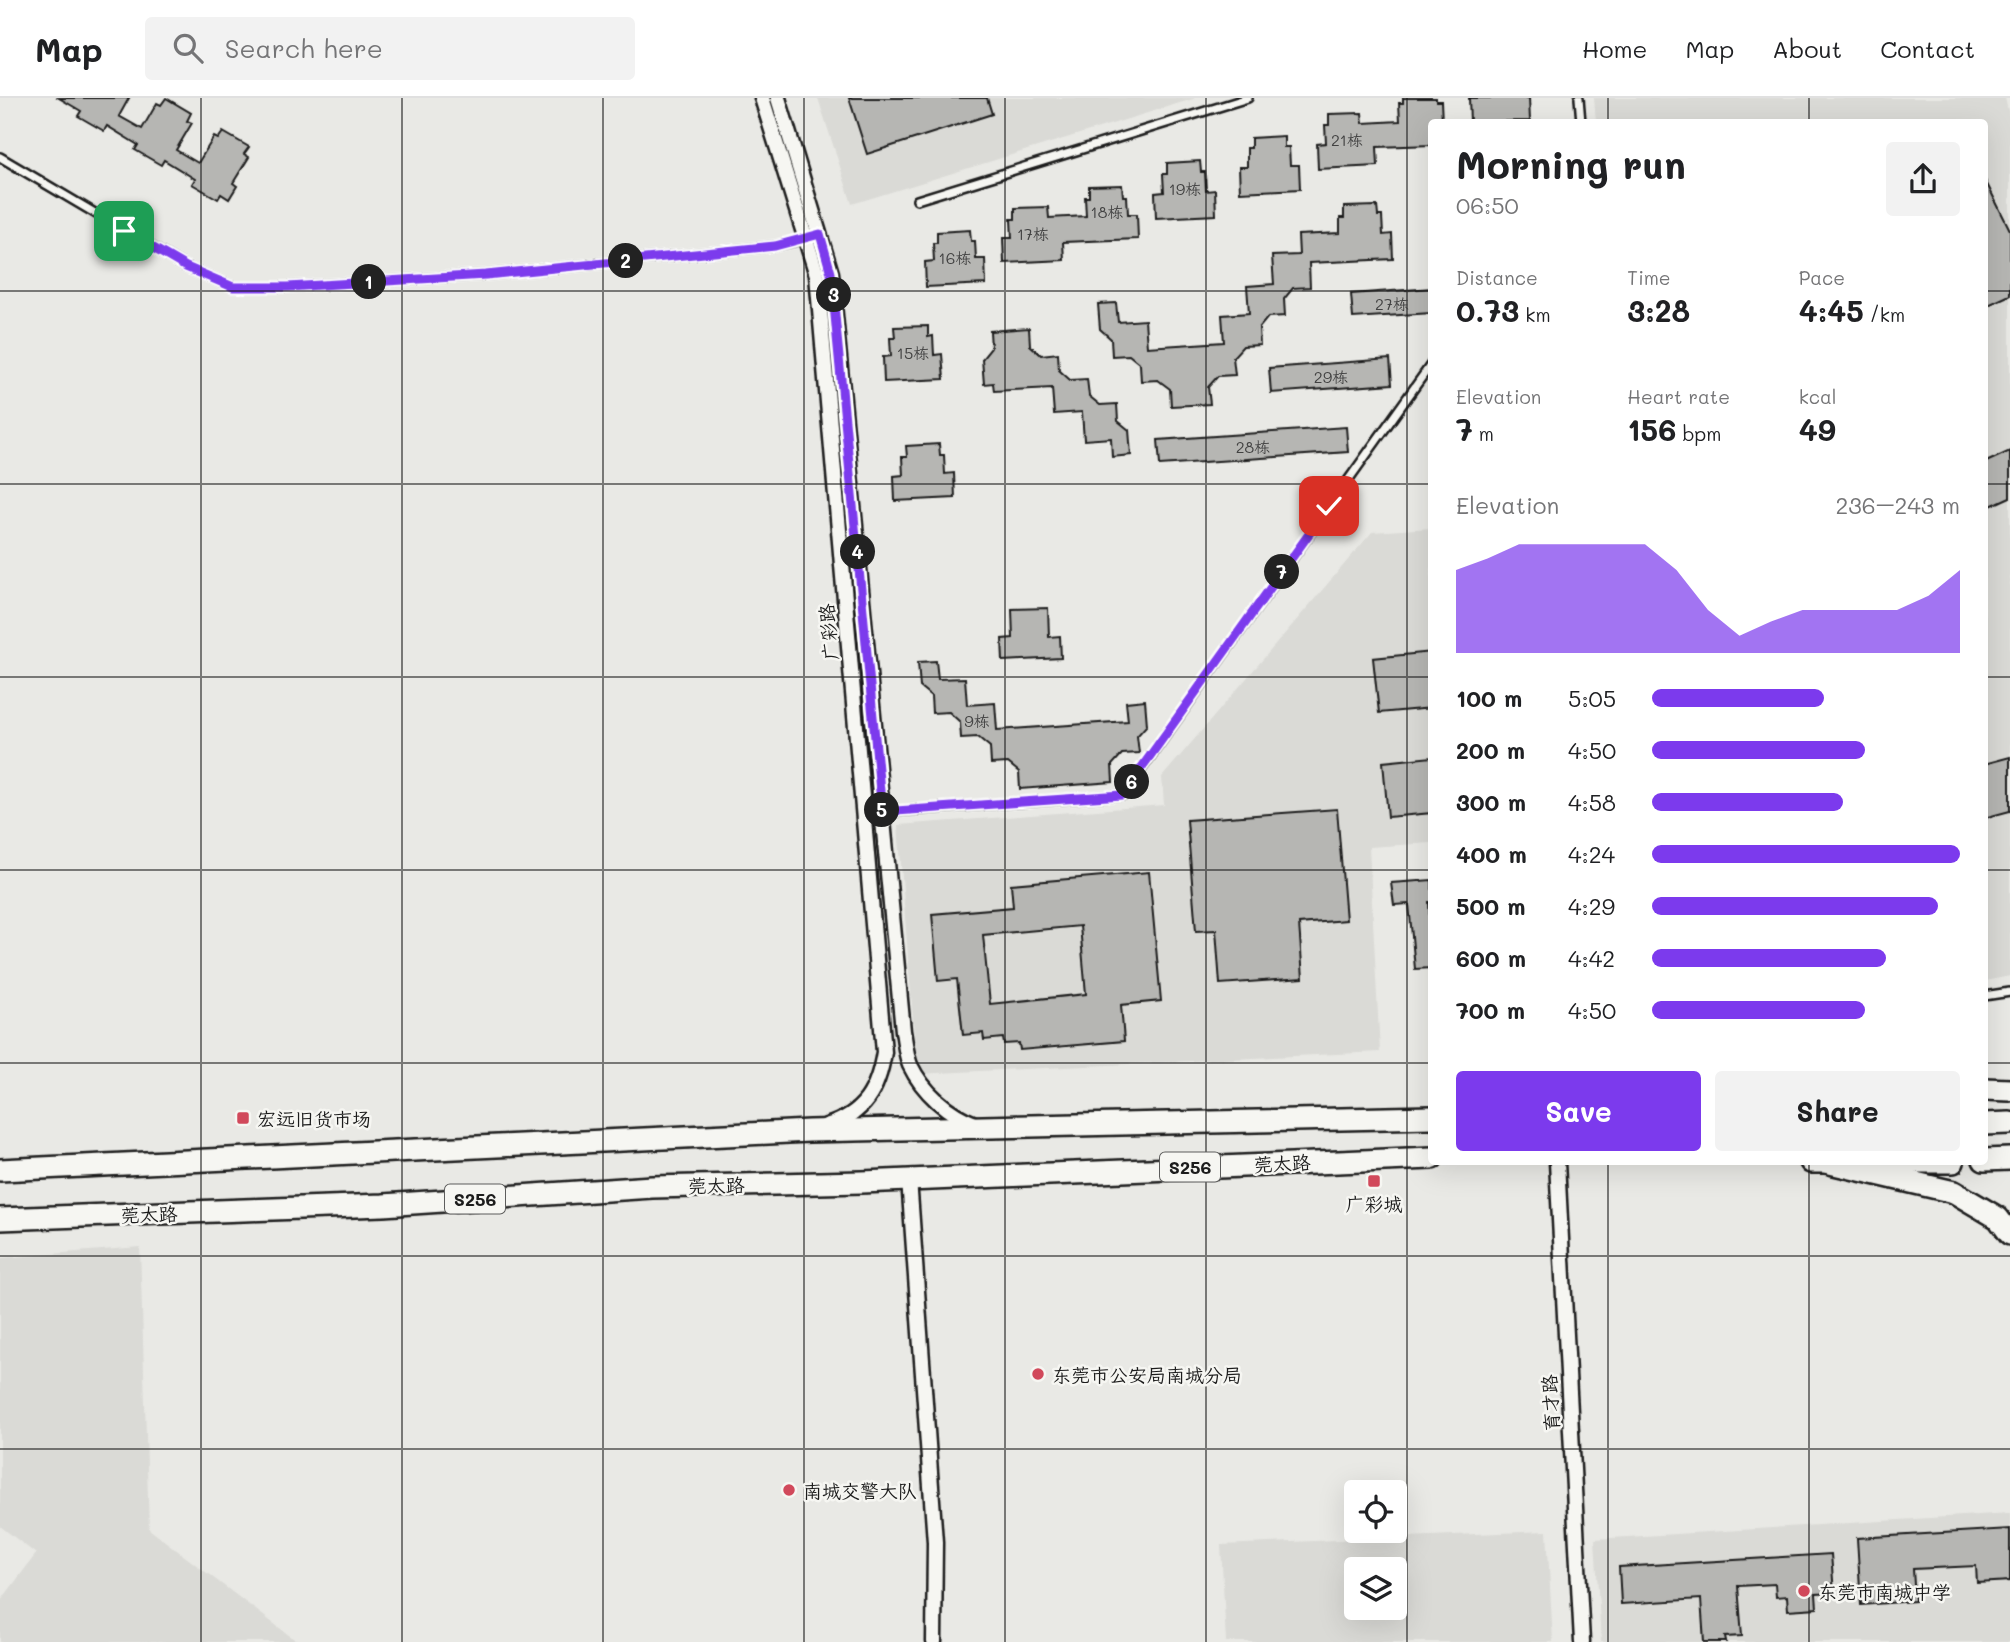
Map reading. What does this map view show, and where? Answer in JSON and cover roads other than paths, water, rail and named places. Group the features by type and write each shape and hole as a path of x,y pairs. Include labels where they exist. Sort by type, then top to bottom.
{"main road":[{"path":"1988,1090 2010,1090"},
{"path":"0,1170 809,1131 1428,1117"},
{"path":"1988,1124 2010,1123"},
{"name":"莞太路","path":"0,1219 383,1205 652,1187 1428,1158"},
{"path":"1988,1160 2010,1159"},
{"path":"1839,1165 1954,1192 1998,1218 2010,1234"}],"street":[{"name":"广彩路","path":"762,98 813,236 831,273 903,1031 909,1064 944,1108 961,1119 983,1127"},
{"name":"广彩路","path":"778,98 813,236 884,1052 881,1072 872,1093 859,1110 838,1122 809,1131"},
{"name":"育才路","path":"1557,1165 1582,1642"},
{"path":"909,1179 934,1542 934,1642"}],"lane":[{"path":"917,200 1248,98"},
{"path":"1579,98 1581,119"},
{"path":"0,158 186,267 233,287 288,287 486,275 775,246 813,236"},
{"path":"863,814 1122,795 1428,369"},
{"path":"1988,995 2010,992"}],"place":[{"name":"宏远旧货市场","path":"243,1118"},
{"name":"广彩城","path":"1374,1181"},
{"name":"东莞市公安局南城分局","path":"1038,1374"},
{"name":"南城交警大队","path":"789,1490"},
{"name":"东莞市南城中学","path":"1804,1591"}]}
